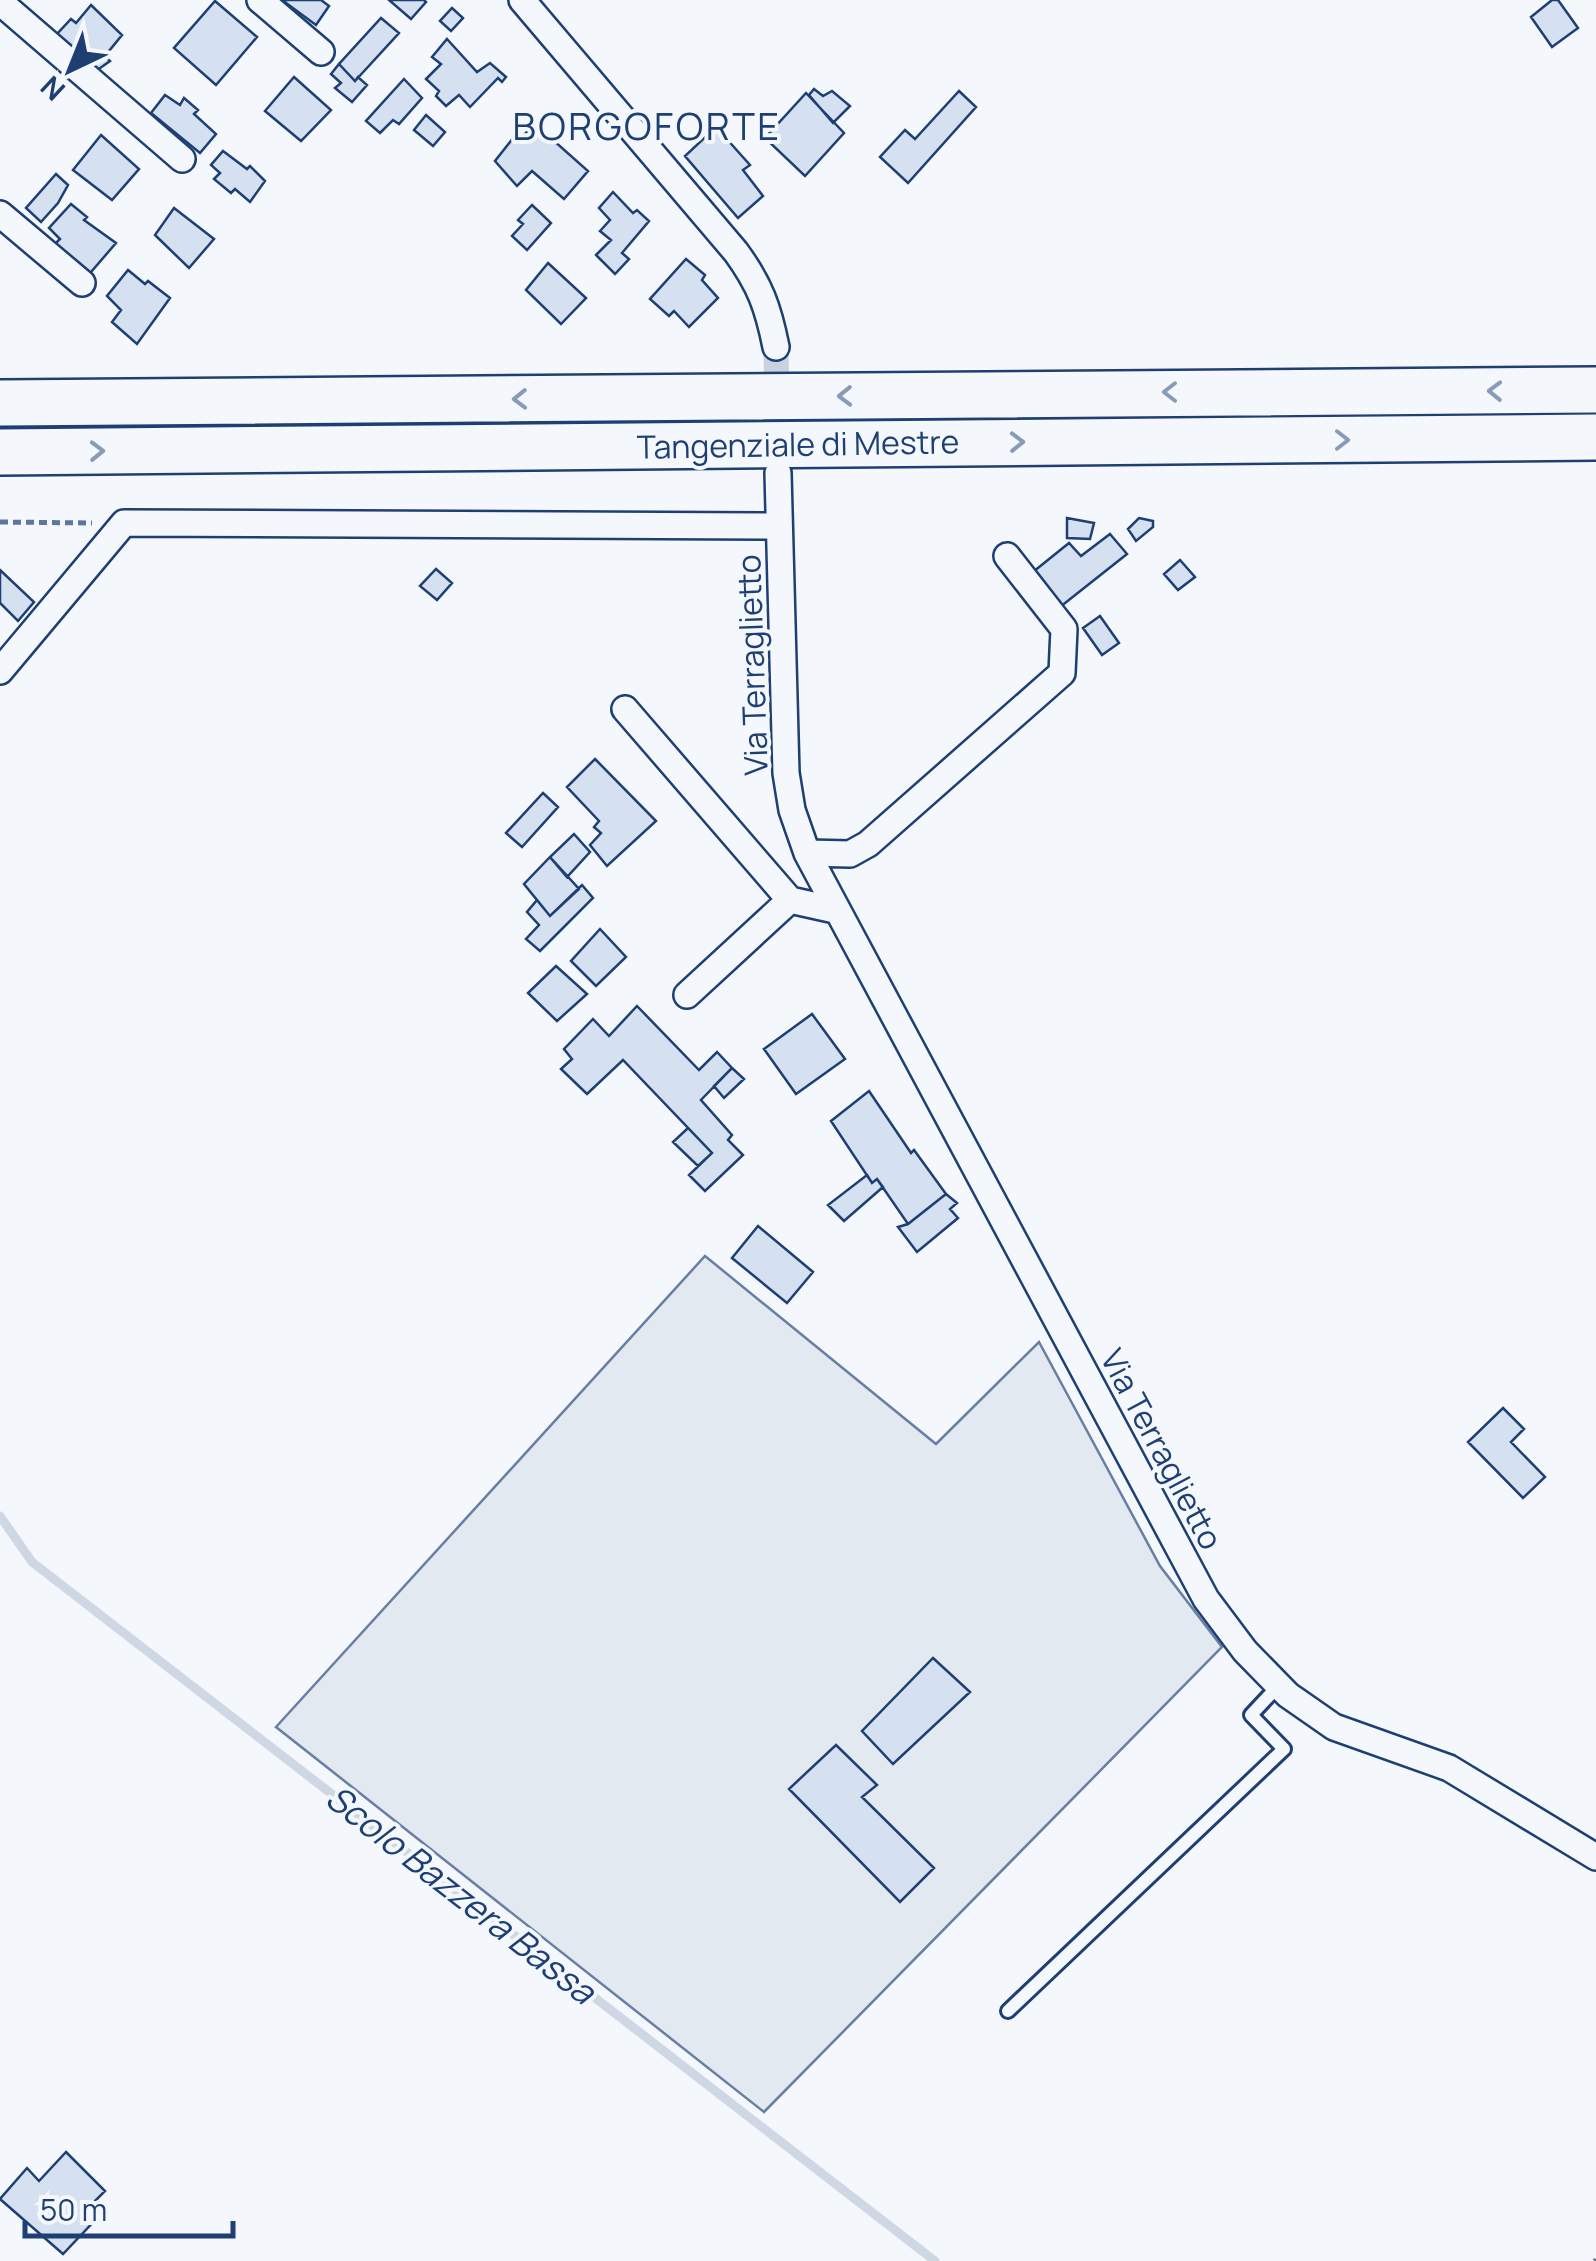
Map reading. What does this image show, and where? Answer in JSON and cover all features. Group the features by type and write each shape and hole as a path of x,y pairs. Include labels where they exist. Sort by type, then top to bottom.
{"highway":[{"name":"Tangenziale di Mestre","path":"0,403 1594,390"},
{"name":"Tangenziale di Mestre","path":"0,452 1596,437"}],"street":[{"path":"260,0 321,52"},
{"path":"522,0 757,280 776,347"},
{"path":"0,2 182,159"},
{"path":"0,214 82,283"},
{"name":"Via Terraglietto","path":"778,473 786,772 792,810 807,853 1206,1599 1245,1651 1279,1685 1334,1726 1448,1768 1596,1857"},
{"path":"0,671 124,523 779,526"},
{"path":"807,853 850,854 868,844 1062,673 1064,630 1007,556"},
{"name":"Via Terraglietto","path":"625,708 790,900"},
{"path":"687,995 790,900 835,910"}],"lane":[{"path":"1008,2011 1284,1749 1252,1715 1279,1685"}],"path":[{"path":"0,522 124,523"}],"shaded area":[{"path":"705,1256 936,1444 1039,1342 1160,1566 1222,1647 764,2112 276,1727"}],"building":[{"path":"282,0 321,0 329,6 316,25"},
{"path":"389,0 424,0 426,2 411,19"},
{"path":"1552,0 1558,0 1578,28 1552,47 1531,17"},
{"path":"215,1 257,37 216,85 174,48"},
{"path":"91,5 122,35 105,56 110,61 96,71 57,34 71,19 76,23"},
{"path":"452,8 463,18 451,31 440,21"},
{"path":"381,18 399,33 355,81 339,64"},
{"path":"447,39 477,72 490,63 506,77 502,82 498,78 470,107 459,95 446,106 436,96 439,91 426,79 441,64 432,57"},
{"path":"339,64 355,81 358,77 367,85 352,102 335,88 341,83 331,74"},
{"path":"294,77 331,110 301,141 265,111"},
{"path":"404,79 422,98 399,124 393,120 380,133 366,121"},
{"path":"814,89 823,96 832,91 850,106 833,123 809,95"},
{"path":"959,91 976,107 908,183 880,157 905,130 915,139"},
{"path":"806,93 844,133 805,176 765,138"},
{"path":"165,95 180,105 184,98 198,110 194,114 216,134 200,153 151,113"},
{"path":"426,115 445,132 433,146 414,130"},
{"path":"535,124 588,171 564,199 532,171 517,186 495,161 518,132 523,136"},
{"path":"716,127 750,165 743,170 763,196 738,218 685,156"},
{"path":"101,135 139,169 112,200 73,170"},
{"path":"223,151 247,169 250,166 265,181 250,202 214,179 220,173 211,165"},
{"path":"56,174 68,185 41,222 26,208"},
{"path":"613,192 633,213 637,210 649,221 622,253 629,259 615,274 596,255 611,240 600,231 610,220 599,208"},
{"path":"71,204 87,217 84,220 116,243 85,279 50,249 60,239 49,228"},
{"path":"532,205 551,223 527,250 512,236 523,224 518,220"},
{"path":"174,208 214,239 189,268 155,235"},
{"path":"686,259 705,275 702,280 718,298 689,327 674,311 669,316 650,299"},
{"path":"548,263 586,298 561,324 526,290"},
{"path":"128,270 170,298 137,344 112,322 121,310 107,296"},
{"path":"1067,518 1094,523 1090,539 1067,538"},
{"path":"1139,518 1153,521 1153,527 1136,541 1128,529"},
{"path":"1110,534 1127,554 1055,611 1028,576 1069,543 1081,556"},
{"path":"1180,560 1195,577 1178,590 1164,574"},
{"path":"436,569 452,583 437,600 420,586"},
{"path":"0,570 34,602 18,621 0,603"},
{"path":"1100,616 1119,643 1102,655 1083,628"},
{"path":"595,759 656,821 607,866 590,845 601,833 594,827 599,821 567,787"},
{"path":"543,793 558,807 522,847 506,833"},
{"path":"574,834 590,852 567,877 550,857"},
{"path":"550,857 579,889 550,916 524,884"},
{"path":"582,885 593,898 540,951 526,939 539,925 527,912 537,900 550,916"},
{"path":"600,929 626,957 596,986 571,961"},
{"path":"556,966 587,994 557,1021 528,993"},
{"path":"637,1006 699,1070 717,1052 732,1068 701,1100 732,1135 728,1140 743,1155 705,1191 689,1175 712,1153 623,1060 587,1094 561,1069 572,1059 564,1049 593,1019 609,1036"},
{"path":"812,1014 845,1059 796,1094 764,1049"},
{"path":"732,1068 744,1079 724,1098 714,1086"},
{"path":"869,1091 911,1153 914,1150 946,1194 908,1224 877,1179 872,1183 831,1121"},
{"path":"688,1128 712,1153 698,1166 673,1142"},
{"path":"867,1175 872,1183 877,1179 883,1187 844,1221 828,1205"},
{"path":"946,1194 957,1203 950,1209 958,1218 917,1252 898,1227 908,1224"},
{"path":"758,1226 813,1272 787,1303 732,1258"},
{"path":"1503,1408 1524,1429 1511,1442 1545,1477 1523,1498 1468,1442"},
{"path":"933,1658 970,1692 893,1764 862,1731"},
{"path":"836,1745 877,1785 862,1797 934,1868 900,1902 789,1789"},
{"path":"66,2152 105,2191 90,2206 99,2216 63,2254 0,2199 27,2168 39,2181"}],"waterway":[{"name":"Scolo Bazzera Bassa","path":"0,1516 32,1562 935,2261"}],"tunnel":[{"path":"776,347 777,408"}],"district":[{"name":"BORGOFORTE","path":"647,125"}]}
